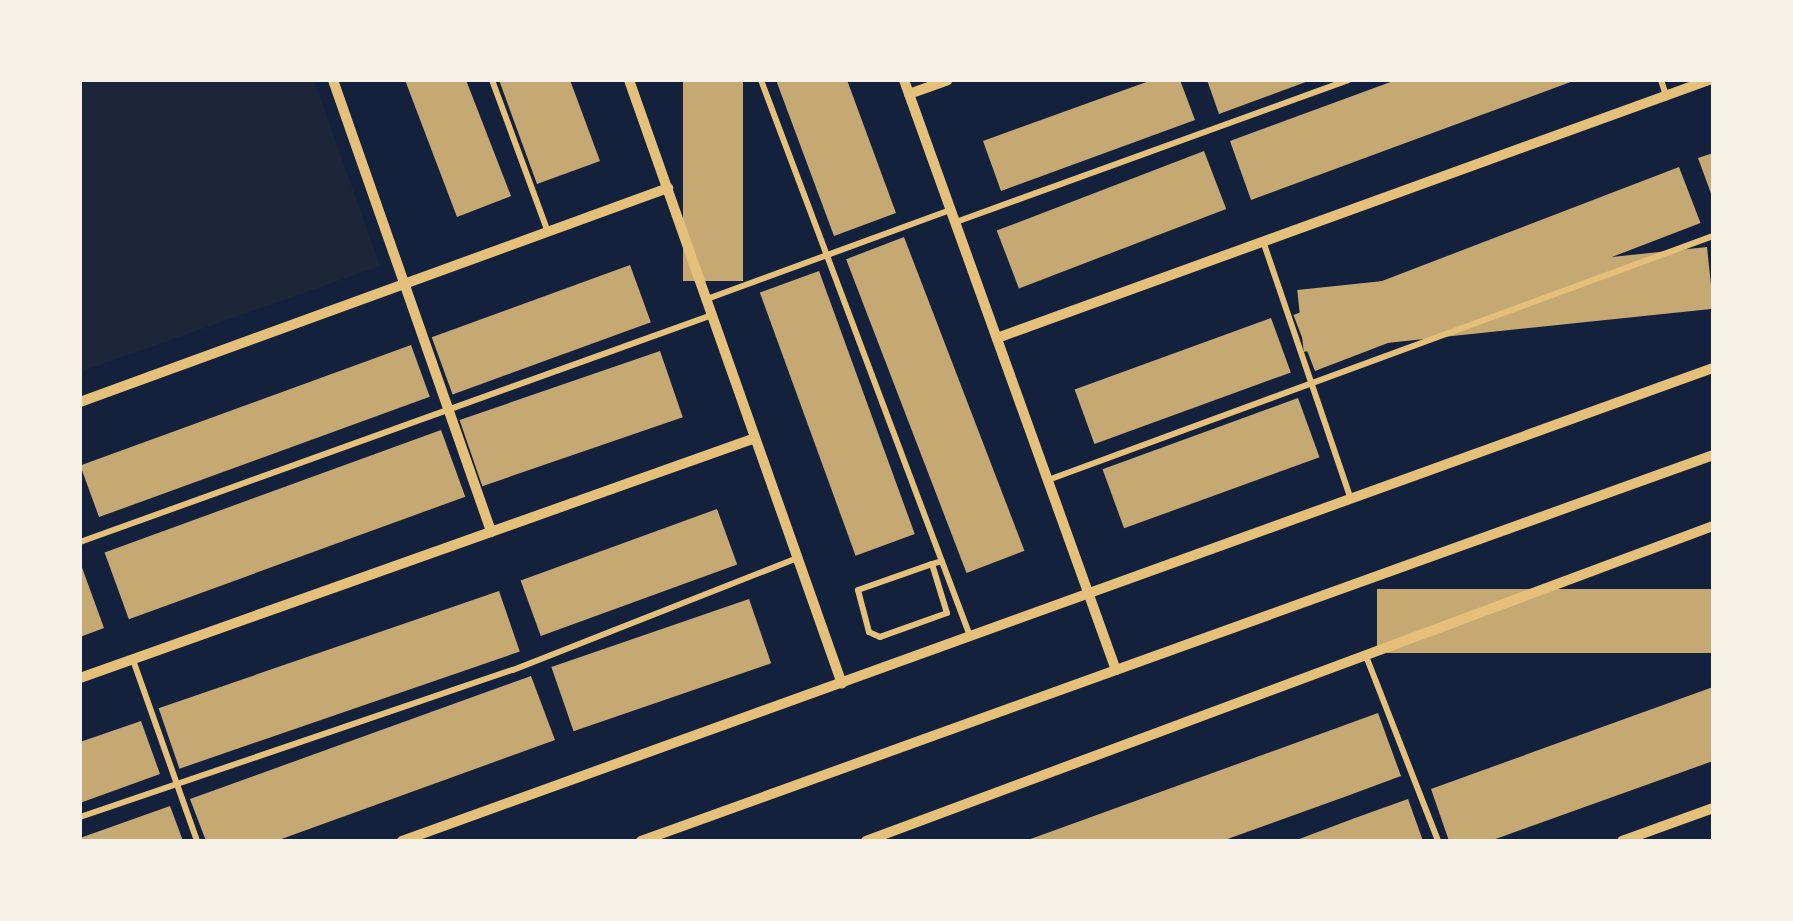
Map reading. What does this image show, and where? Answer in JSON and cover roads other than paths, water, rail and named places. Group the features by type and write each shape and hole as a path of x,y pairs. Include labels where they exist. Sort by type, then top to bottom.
{"street":[{"path":"333,80 490,532"},
{"path":"630,80 842,684"},
{"path":"904,80 1116,670"},
{"path":"909,94 948,80"},
{"path":"997,338 1709,80"},
{"path":"80,402 668,188"},
{"path":"402,841 1090,596 1713,368"},
{"path":"80,678 755,438"},
{"path":"642,841 1713,455"},
{"path":"866,841 1713,526"},
{"path":"1622,841 1713,808"}],"lane":[{"path":"492,80 548,232"},
{"path":"762,80 824,256 971,638"},
{"path":"955,222 1348,80"},
{"path":"1662,80 1666,95"},
{"path":"707,299 950,210"},
{"path":"1048,480 1713,236"},
{"path":"1263,242 1352,500"},
{"path":"80,542 712,314"},
{"path":"80,817 513,670 797,558"},
{"path":"932,564 948,613 880,637 869,632 858,590 932,564 942,562"},
{"path":"1366,655 1438,841"},
{"path":"132,659 197,841"}]}
